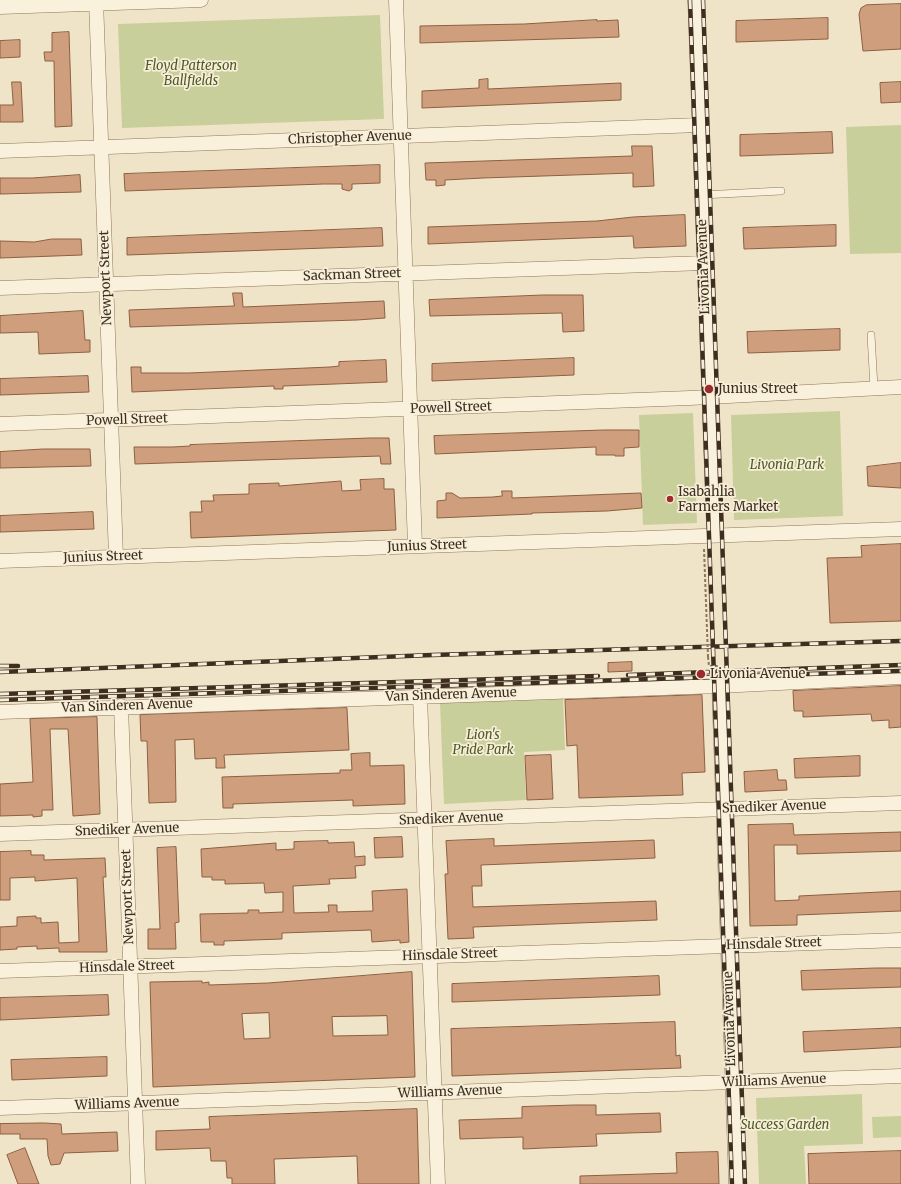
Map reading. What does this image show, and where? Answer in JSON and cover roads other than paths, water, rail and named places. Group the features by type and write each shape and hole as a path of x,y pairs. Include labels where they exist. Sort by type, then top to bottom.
{"street":[{"path":"0,7 96,2 201,0"},
{"path":"396,0 415,546"},
{"name":"Livonia Avenue","path":"695,0 714,535"},
{"name":"Newport Street","path":"96,2 116,557"},
{"name":"Christopher Avenue","path":"0,151 699,125"},
{"name":"Sackman Street","path":"0,288 704,263"},
{"name":"Powell Street","path":"0,424 410,410 901,387"},
{"name":"Junius Street","path":"0,561 901,529"},
{"name":"Van Sinderen Avenue","path":"0,712 121,706 719,686 901,677"},
{"name":"Livonia Avenue","path":"719,686 736,1184"},
{"path":"420,696 438,1184"},
{"name":"Newport Street","path":"121,706 138,1184"},
{"name":"Snediker Avenue","path":"0,834 901,803"},
{"name":"Hinsdale Street","path":"0,971 901,940"},
{"name":"Williams Avenue","path":"0,1108 901,1076"}],"lane":[{"path":"702,195 781,191"},
{"path":"871,335 874,388"}],"railway":[{"path":"690,0 732,1184"},
{"path":"703,0 745,1184"},
{"path":"0,672 432,655 901,641"},
{"path":"628,675 901,665"},
{"path":"0,666 18,666"},
{"path":"0,700 901,671"},
{"path":"0,694 598,676"}],"place":[{"name":"Junius Street","path":"709,389"},
{"name":"Isabahlia Farmers Market","path":"670,499"},
{"name":"Livonia Avenue","path":"701,674"}],"park label":[{"name":"Floyd Patterson Ballfields","path":"191,74"},
{"name":"Livonia Park","path":"787,465"},
{"name":"Lion's Pride Park","path":"483,742"},
{"name":"Success Garden","path":"785,1125"}]}
